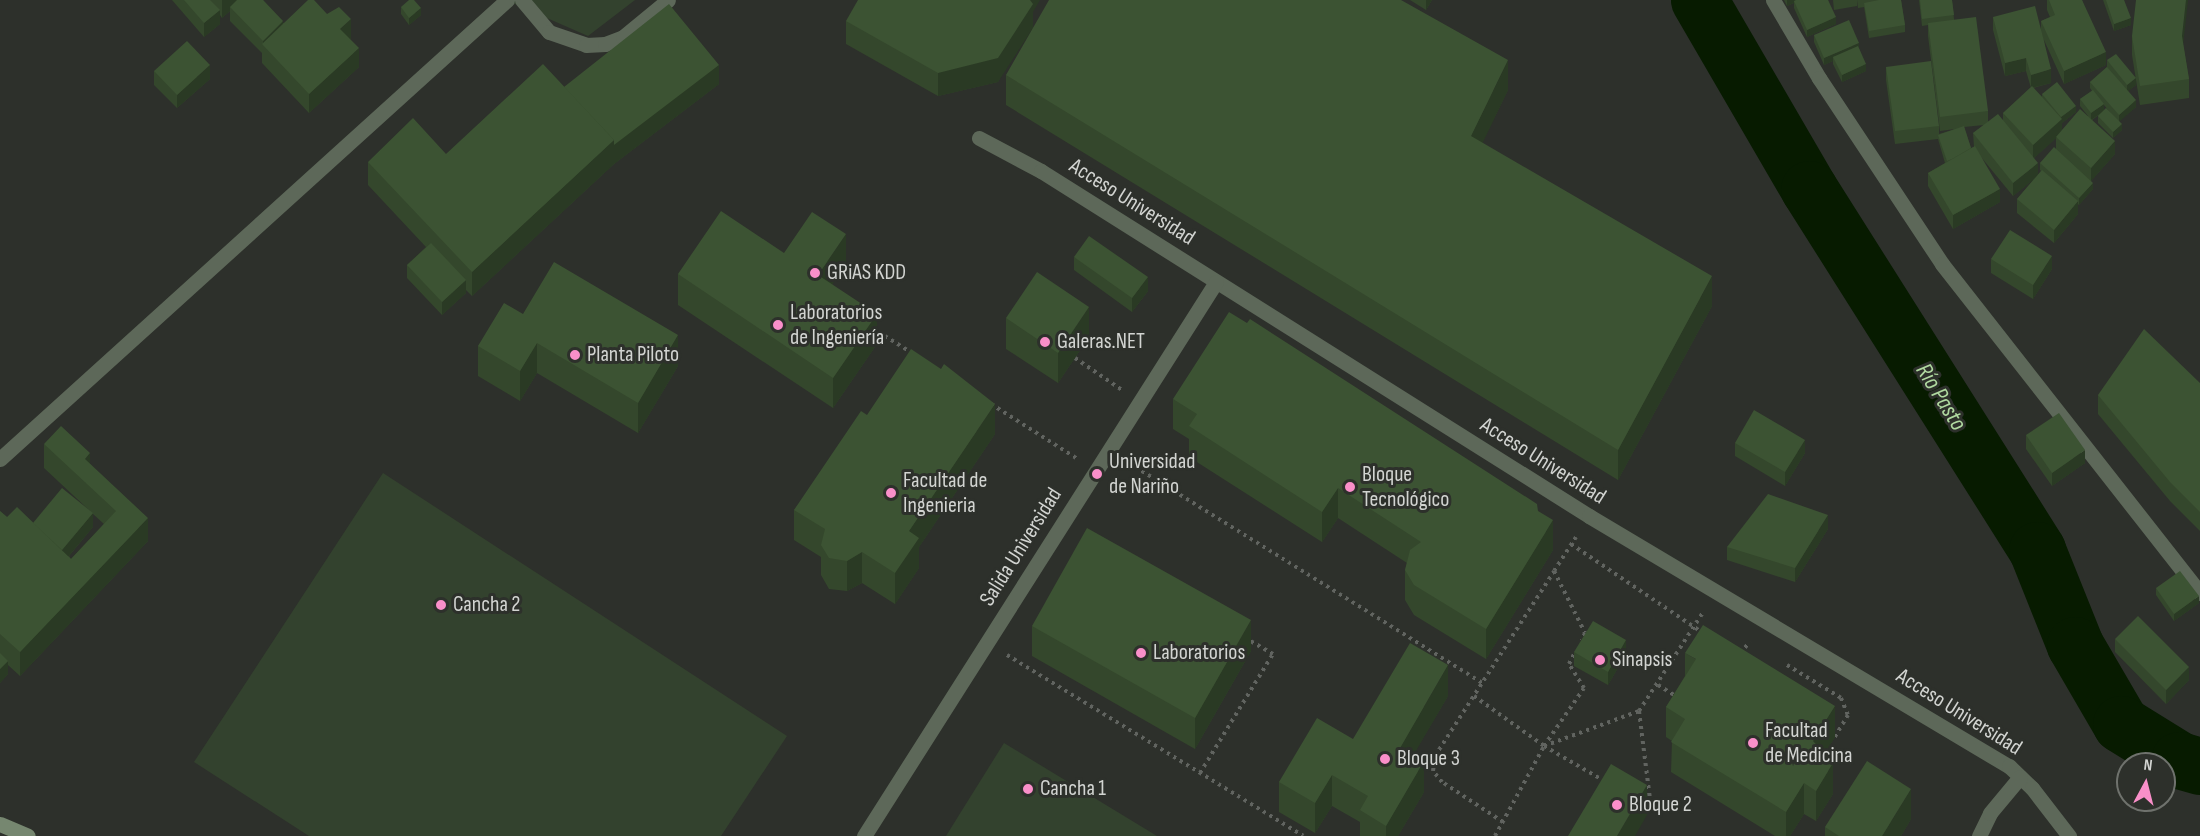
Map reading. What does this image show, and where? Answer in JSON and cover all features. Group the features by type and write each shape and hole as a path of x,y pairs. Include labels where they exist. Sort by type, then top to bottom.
{"main road":[{"path":"5,829 28,836"}],"street":[{"path":"0,459 507,0"},
{"path":"522,0 549,32 586,45 605,44 623,37 668,0"},
{"path":"1773,0 1819,78 1942,264 2200,593"},
{"name":"Acceso Universidad","path":"979,138 1041,171 1589,516 2009,766 2069,836"},
{"name":"Salida Universidad","path":"864,836 1216,282"},
{"path":"1979,836 1990,813 2019,777"}],"path":[{"path":"864,323 915,355"},
{"path":"1075,358 1140,402"},
{"path":"985,400 1096,471"},
{"path":"1109,450 1482,683"},
{"path":"1503,822 1442,782 1433,771 1435,756 1589,516"},
{"path":"1571,544 1712,638"},
{"path":"1495,836 1544,746 1584,688 1569,664 1585,633 1554,571"},
{"path":"1544,746 1639,711 1715,591"},
{"path":"1200,773 1273,654 1242,636"},
{"path":"1730,649 1739,654 1749,641 1758,647"},
{"path":"987,643 1303,836"},
{"path":"1776,658 1841,699 1848,715 1835,737"},
{"path":"1658,684 1687,703"},
{"path":"1474,696 1544,746 1612,785"},
{"path":"1639,711 1651,807 1641,802"}],"green space":[{"path":"506,0 635,0 588,36"},
{"name":"Cancha 2","path":"383,473 787,736 721,836 309,836 194,762"},
{"name":"Cancha 1","path":"1004,743 1157,836 946,836"}],"building":[{"path":"184,0 210,0 220,10 204,23"},
{"path":"237,0 263,0 283,21 263,41 230,7"},
{"path":"308,0 314,0 327,14 339,7 351,19 340,29 359,48 309,94 262,44"},
{"path":"409,0 414,0 421,8 409,18 401,7"},
{"path":"858,0 1030,0 1033,4 998,58 938,73 846,21"},
{"path":"1049,0 1401,0 1508,60 1471,136 1712,276 1618,450 1006,75"},
{"path":"1828,0 1836,17 1807,30 1794,1"},
{"path":"1901,0 1905,25 1869,31 1864,3"},
{"path":"1920,0 1952,0 1954,15 1922,19"},
{"path":"2049,0 2082,0 2106,52 2064,71 2041,21 2055,15"},
{"path":"2106,0 2124,0 2131,18 2114,24"},
{"path":"2136,0 2186,0 2182,36 2189,79 2140,86 2132,36"},
{"path":"669,4 719,65 614,145 614,140 564,87"},
{"path":"2035,6 2051,69 2031,75 2026,58 2005,63 1993,17"},
{"path":"1976,17 1988,111 1940,117 1928,23"},
{"path":"1849,20 1859,43 1824,58 1814,35"},
{"path":"187,41 210,65 177,95 154,71"},
{"path":"1858,46 1866,64 1842,75 1833,57"},
{"path":"2116,54 2136,78 2127,85 2107,60"},
{"path":"1931,61 1939,126 1895,131 1886,67"},
{"path":"543,64 614,140 472,272 368,162 413,118 446,154"},
{"path":"2107,67 2136,100 2119,115 2090,82"},
{"path":"2057,82 2076,106 2061,117 2042,94"},
{"path":"2032,86 2062,119 2033,145 2003,113"},
{"path":"2093,90 2104,104 2091,113 2080,99"},
{"path":"2106,108 2122,124 2113,132 2098,116"},
{"path":"2080,109 2115,141 2091,168 2056,137"},
{"path":"1998,114 2038,163 2013,183 1973,133"},
{"path":"1964,126 1971,148 1947,161 1938,135"},
{"path":"1975,146 2000,189 1953,215 1928,173"},
{"path":"2054,147 2093,183 2079,198 2040,163"},
{"path":"2042,170 2078,201 2054,230 2017,199"},
{"name":"Laboratorios de Ingeniería","path":"721,211 784,253 812,212 846,234 818,275 877,314 833,378 678,274"},
{"path":"2010,230 2052,256 2033,285 1991,259"},
{"path":"1089,236 1148,277 1132,298 1074,257"},
{"path":"431,243 466,280 442,302 407,265"},
{"path":"554,262 678,335 638,403 537,343 520,371 478,346 504,303 523,314"},
{"path":"1037,272 1089,307 1058,353 1006,318"},
{"name":"Bloque Tecnológico","path":"1229,312 1247,323 1250,319 1537,504 1538,511 1553,520 1486,629 1414,585 1405,570 1410,550 1421,542 1338,488 1322,512 1189,426 1197,414 1173,399"},
{"path":"2144,329 2200,383 2200,512 2170,482 2098,395"},
{"name":"Facultad de Ingenieria","path":"911,349 941,369 944,364 995,404 909,531 919,538 895,573 862,552 847,561 829,558 821,545 825,529 794,510 861,411 867,415"},
{"path":"1754,410 1805,440 1785,472 1735,443"},
{"path":"2059,413 2085,450 2052,473 2026,435"},
{"path":"61,426 90,453 85,459 148,518 20,652 0,634 0,511 7,517 17,507 71,559 116,511 44,444"},
{"path":"62,488 93,513 62,550 33,523"},
{"path":"1768,494 1828,515 1795,568 1727,547"},
{"name":"Laboratorios","path":"1087,528 1251,620 1195,718 1032,626"},
{"path":"2180,571 2199,596 2174,614 2156,588"},
{"path":"2138,616 2189,667 2166,690 2115,639"},
{"path":"1593,621 1626,640 1608,672 1574,652"},
{"name":"Facultad de Medicina","path":"1703,625 1835,706 1813,741 1833,763 1816,791 1804,783 1786,812 1671,742 1685,719 1666,707 1696,659 1685,653"},
{"path":"1410,643 1448,665 1400,748 1424,761 1386,826 1360,810 1368,796 1332,775 1315,803 1279,782 1317,718 1353,739"},
{"path":"0,653 8,661 0,669"},
{"path":"1867,761 1911,789 1882,836 1839,836 1825,827"},
{"path":"1611,764 1647,785 1617,836 1568,836"}],"waterway":[{"name":"Río Pasto","path":"1699,0 1809,189 2037,550 2075,645 2121,724 2179,760 2200,766"}],"place":[{"name":"GRiAS KDD","path":"815,273"},
{"name":"Laboratorios de Ingeniería","path":"778,325"},
{"name":"Galeras.NET","path":"1045,342"},
{"name":"Planta Piloto","path":"575,355"},
{"name":"Universidad de Nariño","path":"1097,474"},
{"name":"Bloque Tecnológico","path":"1350,487"},
{"name":"Facultad de Ingenieria","path":"891,493"},
{"name":"Cancha 2","path":"441,605"},
{"name":"Laboratorios","path":"1141,653"},
{"name":"Sinapsis","path":"1600,660"},
{"name":"Facultad de Medicina","path":"1753,743"},
{"name":"Bloque 3","path":"1385,759"},
{"name":"Cancha 1","path":"1028,789"},
{"name":"Bloque 2","path":"1617,805"}]}
